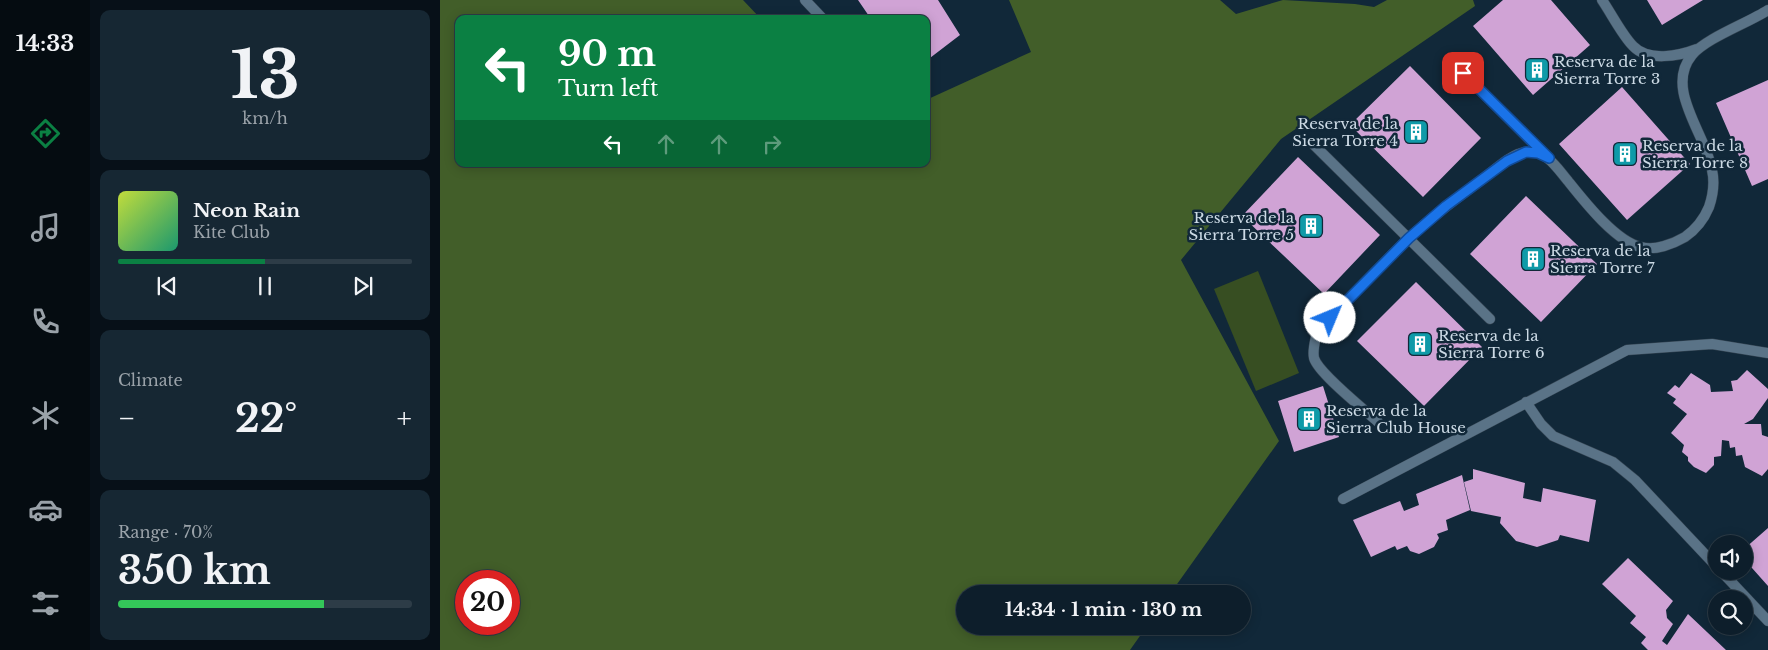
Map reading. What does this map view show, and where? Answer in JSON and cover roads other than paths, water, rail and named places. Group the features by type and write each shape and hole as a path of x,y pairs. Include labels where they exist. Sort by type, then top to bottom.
{"lane":[{"path":"805,0 819,15"},
{"path":"1602,0 1633,46 1641,52 1669,56 1698,49 1768,10"},
{"path":"1463,73 1549,158 1587,205 1619,236 1641,247 1656,247 1672,244 1686,236 1697,226 1706,213 1712,198 1714,183 1712,167 1683,94 1682,84 1686,64 1698,49"},
{"path":"1314,144 1490,319"},
{"path":"1378,422 1323,371 1314,359 1317,331 1409,238 1446,206 1507,161 1526,152 1538,153 1549,158"},
{"path":"1343,499 1627,350 1712,344 1768,353"},
{"path":"1526,402 1541,424 1553,436 1613,462 1634,480 1708,558"},
{"path":"1729,580 1768,621"}],"place":[{"name":"Reserva de la Sierra Torre 3","path":"1537,70"},
{"name":"Reserva de la Sierra Torre 4","path":"1416,132"},
{"name":"Reserva de la Sierra Torre 8","path":"1625,154"},
{"name":"Reserva de la Sierra Torre 5","path":"1311,226"},
{"name":"Reserva de la Sierra Torre 7","path":"1533,259"},
{"name":"Reserva de la Sierra Torre 6","path":"1420,344"},
{"name":"Reserva de la Sierra Club House","path":"1309,419"}]}
